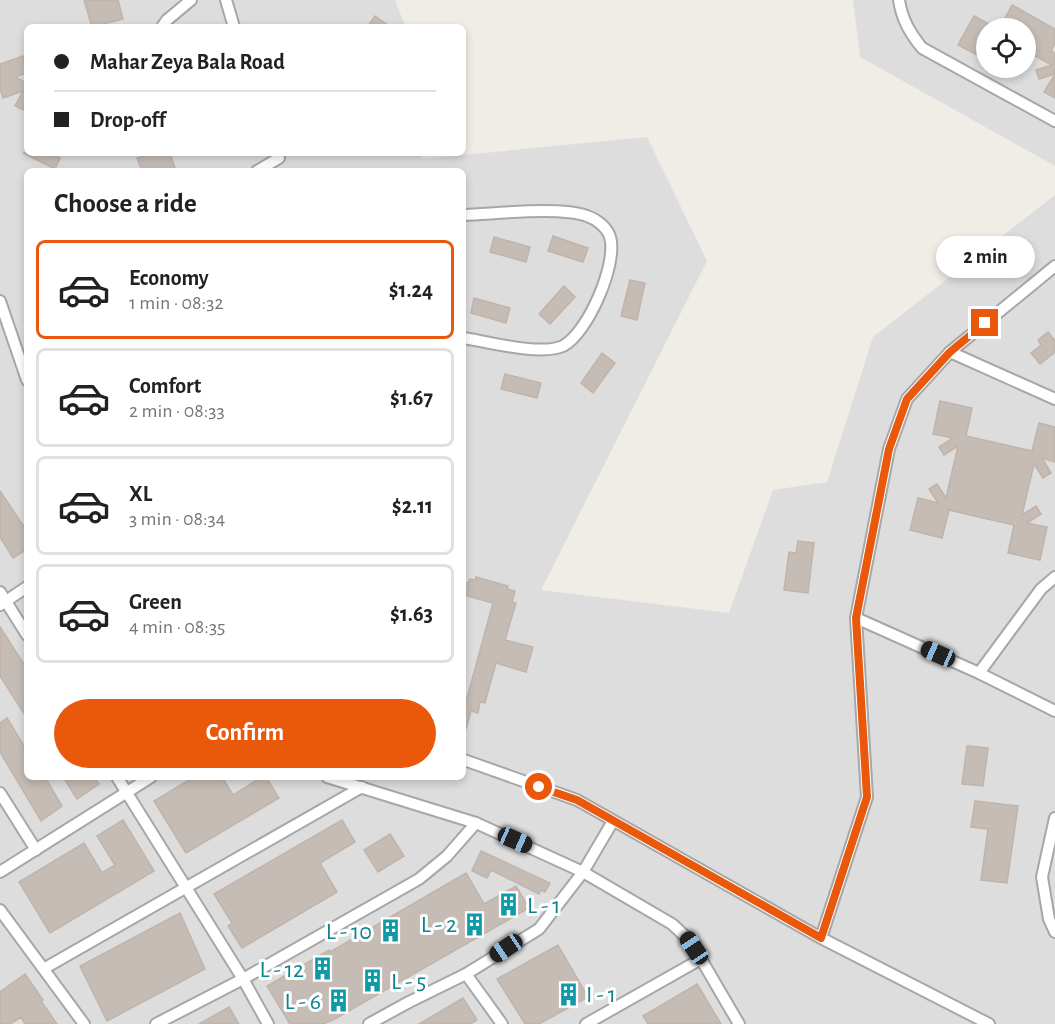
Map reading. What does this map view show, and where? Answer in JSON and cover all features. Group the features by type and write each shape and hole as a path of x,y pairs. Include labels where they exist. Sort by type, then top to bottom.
{"street":[{"path":"164,24 191,0"},
{"path":"226,0 233,24"},
{"path":"899,0 908,31 922,48 1055,121"},
{"path":"260,168 278,156"},
{"path":"466,215 560,212 587,216 601,224 610,235 612,252 597,302 575,336 563,346 544,351 466,338"},
{"path":"821,938 867,797 856,618 889,449 907,399 950,352 1055,266"},
{"path":"0,302 24,371"},
{"path":"950,352 1055,399"},
{"path":"979,673 1041,589 1055,577"},
{"path":"24,589 2,600 24,631"},
{"path":"856,618 979,673 1055,711"},
{"path":"466,761 577,800 821,938 989,1024"},
{"path":"119,780 243,979 268,1024"},
{"path":"0,872 146,780"},
{"path":"338,780 476,823 583,872 672,924 686,937 701,959 740,1024"},
{"path":"45,968 363,787"},
{"path":"0,793 36,850"},
{"path":"1055,818 1042,877 1049,919 1055,932"},
{"path":"369,1024 466,974 539,929 583,872 613,820"},
{"path":"156,1024 243,979 419,879 447,856 476,823"},
{"path":"0,910 45,968 84,1024"},
{"path":"586,1024 603,1020 701,959"},
{"path":"466,974 502,1024"}],"shaded area":[{"path":"0,0 395,0 404,24 24,24 24,156 422,156 422,159 647,137 707,261 541,590 729,613 773,490 827,482 873,337 1055,195 1055,1024 0,1024"},
{"path":"853,0 1055,0 1055,166 860,57"}],"building":[{"path":"84,0 118,0 123,19 104,24 91,24"},
{"path":"1012,5 1035,18 1005,18"},
{"path":"375,16 387,24 369,24"},
{"path":"974,16 978,18 976,54 958,45"},
{"path":"1036,18 1055,29 1055,43 1051,51 1055,53 1055,74 1039,79 1036,70 1052,65 1036,56"},
{"path":"23,56 24,74 15,77 24,82 24,110 15,106 23,91 3,98 0,89 0,64"},
{"path":"1055,74 1055,98 1044,92"},
{"path":"29,156 60,158 55,168"},
{"path":"171,156 175,168 141,168 137,158"},
{"path":"553,236 588,248 583,262 548,251"},
{"path":"494,237 530,247 526,262 490,252"},
{"path":"630,280 645,283 637,320 621,316"},
{"path":"564,286 575,297 550,324 539,314"},
{"path":"474,298 510,308 506,323 471,313"},
{"path":"1048,332 1055,341 1055,352 1040,364 1031,353 1041,345 1038,340"},
{"path":"602,353 615,363 593,393 581,383"},
{"path":"505,374 541,383 537,398 501,389"},
{"path":"940,401 972,408 966,436 1032,451 1039,423 1055,427 1055,462 1042,458 1051,473 1043,478 1034,464 1022,515 1036,506 1041,514 1027,523 1047,527 1040,560 1008,553 1014,525 949,510 942,538 910,530 918,498 938,503 929,489 937,484 946,498 958,446 944,455 939,447 953,438 933,434"},
{"path":"0,491 24,527 24,551 13,558 0,537"},
{"path":"798,541 814,543 808,593 784,590 789,552 796,553"},
{"path":"476,577 508,586 507,589 515,591 512,602 516,603 505,640 533,647 526,672 496,663 485,703 480,702 478,713 471,711 466,729 466,698 493,603 466,596 466,582 470,579 475,580"},
{"path":"0,627 24,664 24,713 0,676"},
{"path":"7,718 24,746 24,780 47,780 62,806 41,821 0,752 0,723"},
{"path":"967,746 988,748 983,786 962,784"},
{"path":"65,780 96,780 99,784 77,799"},
{"path":"189,780 224,780 233,795 257,780 268,780 279,798 186,853 154,801"},
{"path":"975,801 1018,806 1007,883 981,880 988,829 971,827"},
{"path":"123,820 154,871 50,933 19,882 84,843 102,873 115,865 97,836"},
{"path":"342,820 355,842 320,863 337,892 242,948 228,926 232,923 214,894"},
{"path":"390,834 404,856 378,872 364,850"},
{"path":"481,851 550,883 545,892 541,890 539,894 491,870 487,878 472,871"},
{"path":"466,873 484,904 516,886 529,908 333,1020 323,1024 290,1024 267,986"},
{"path":"180,913 205,969 107,1021 80,966"},
{"path":"558,945 588,997 539,1024 525,1024 497,979"},
{"path":"25,974 57,1024 25,1024 21,1017 10,1024 0,1024 0,992"},
{"path":"697,984 721,1024 648,1024 643,1016"},
{"path":"463,998 477,1020 470,1024 419,1024"},
{"path":"229,1007 239,1024 199,1024"}],"place":[{"name":"L - 1","path":"509,905"},
{"name":"L - 2","path":"475,924"},
{"name":"L - 10","path":"390,931"},
{"name":"L - 12","path":"322,969"},
{"name":"L - 5","path":"373,981"},
{"name":"I - 1","path":"568,994"},
{"name":"L - 6","path":"339,1001"}],"route":[{"path":"539,787 577,800 821,938 867,797 856,618 889,449 907,399 950,352 985,323"}]}
